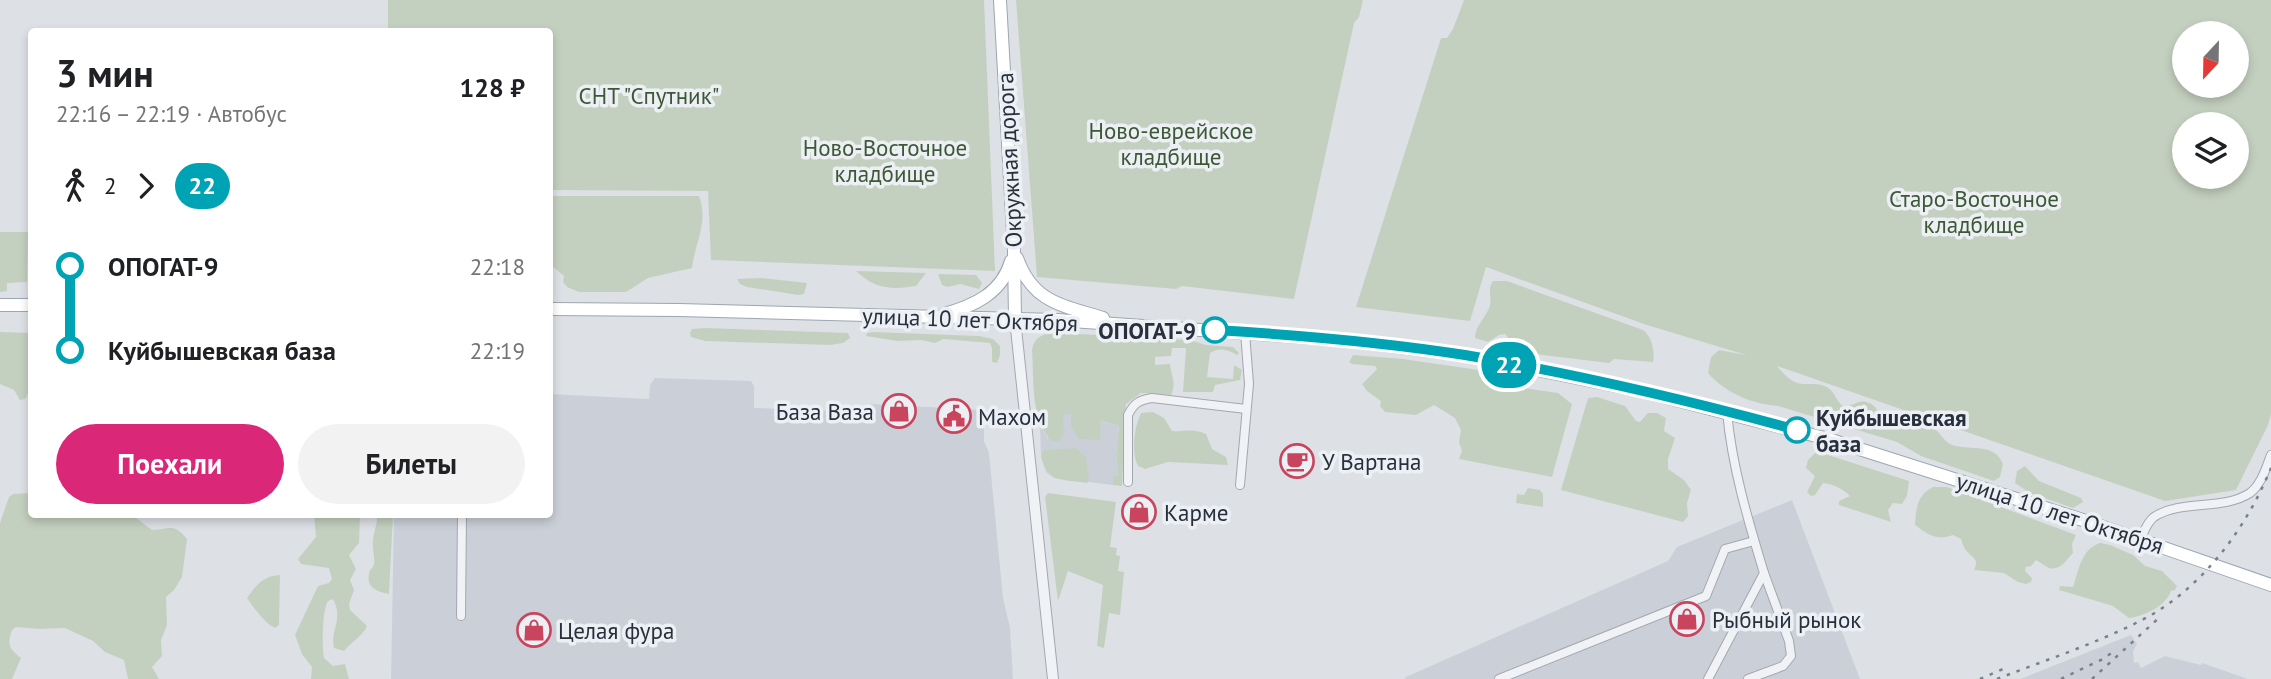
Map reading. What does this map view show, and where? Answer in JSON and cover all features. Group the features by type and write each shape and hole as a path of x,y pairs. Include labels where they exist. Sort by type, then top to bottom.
{"main road":[{"name":"Окружная дорога","path":"1000,0 1014,251 1014,319"},
{"path":"927,318 970,307 992,293 1009,270 1014,251"},
{"path":"1014,251 1027,282 1042,296 1063,306 1118,324"},
{"path":"0,305 28,305"},
{"name":"улица 10 лет Октября","path":"553,309 679,310 1118,324 1245,332 1464,355 1727,412 1828,439 1924,468 2271,585"},
{"name":"улица 10 лет Октября","path":"2240,574 2271,579"}],"street":[{"path":"1014,319 1053,679"},
{"path":"1240,485 1249,384 1245,332"},
{"path":"1128,482 1128,415 1132,406 1140,400 1152,398 1247,409"},
{"path":"1727,412 1730,444 1754,541 1789,641 1791,656 1783,666 1748,679"},
{"path":"2140,540 2153,518 2176,509 2228,501 2251,492 2271,455"},
{"path":"461,616 462,518"},
{"path":"1499,679 1706,596 1725,548 1754,541"},
{"path":"1708,679 1764,573"}],"shaded area":[{"path":"655,378 751,381 754,386 754,408 870,412 871,404 984,410 984,441 989,453 1003,598 1010,628 1013,679 391,679 394,518 553,518 553,394 649,399 650,385"},
{"path":"1063,414 1071,414 1080,439 1088,438 1100,421 1119,426 1116,455 1118,475 1113,476 1113,485 1054,478 1046,472 1041,456 1040,426 1048,438"},
{"name":"Рыбный рынок","path":"1792,500 1860,679 1405,679 1668,561 1677,547"},
{"path":"2131,635 2137,644 2133,651 2134,663 2138,662 2141,668 2165,656 2201,665 2202,663 2248,679 2020,679"}],"green space":[{"path":"388,0 984,0 995,271 711,260 708,191 553,190 553,28 388,28"},
{"name":"Ново-еврейское кладбище","path":"1016,0 1363,0 1359,17 1354,23 1294,299 1182,286 1176,289 1037,277"},
{"name":"Старо-Восточное кладбище","path":"1464,0 2271,0 2271,414 2236,490 2165,501 1777,366 1797,383 1827,387 1845,407 1860,402 1870,403 1892,422 1929,427 1950,444 1993,452 2003,464 2000,477 1994,481 1921,456 1897,442 1740,396 1722,386 1708,373 1711,357 1719,350 1746,355 1647,325 1486,267 1470,321 1356,307 1441,38 1447,38"},
{"path":"553,196 699,196 703,215 692,268 648,278 626,292 579,292 567,287 563,282 564,276 553,267"},
{"path":"0,232 28,232 27,282 7,283 7,291 0,292"},
{"path":"856,271 926,273 916,286 891,288 870,282"},
{"path":"938,274 976,275 982,283 979,289 960,284 948,287 942,285"},
{"path":"761,278 807,283 804,294 798,295 747,287 737,279"},
{"path":"1493,281 1507,281 1643,330 1652,344 1653,362 1614,359 1609,363 1510,351 1509,339 1505,334 1488,342 1475,338 1490,305 1490,287"},
{"path":"692,329 848,333 850,338 843,343 830,345 705,341 691,337"},
{"path":"0,332 28,333 28,393 25,399 20,400 14,390 0,384"},
{"path":"867,333 979,336 993,339 1000,346 1000,355 997,363 992,362 990,343 943,339 935,343 921,340 897,341 866,336"},
{"path":"1057,333 1120,336 1142,342 1156,339 1190,340 1206,345 1233,347 1239,353 1237,355 1224,350 1210,353 1207,377 1233,379 1234,365 1242,370 1240,380 1215,385 1213,392 1183,392 1186,348 1172,348 1171,356 1155,357 1155,365 1170,364 1173,391 1171,395 1141,393 1126,404 1122,486 1113,485 1113,476 1118,475 1116,455 1119,426 1101,421 1100,440 1079,439 1071,426 1071,414 1063,414 1064,435 1059,441 1052,441 1040,422 1034,399 1032,350 1035,341 1041,336"},
{"path":"1353,355 1403,359 1513,375 1514,384 1518,387 1558,393 1572,404 1552,477 1459,459 1462,451 1459,442 1461,430 1455,418 1434,405 1416,415 1385,412 1380,406 1381,401 1362,384 1377,369 1375,366 1352,364 1349,362"},
{"path":"1597,397 1625,406 1636,421 1640,422 1648,413 1657,413 1666,418 1664,431 1675,438 1668,459 1668,469 1684,480 1691,490 1687,503 1688,516 1683,522 1561,490 1588,398"},
{"path":"1153,412 1164,418 1172,431 1206,434 1212,449 1226,457 1228,465 1168,462 1145,469 1138,466 1134,447 1137,426 1141,413"},
{"path":"1076,448 1086,457 1089,480 1087,483 1063,480 1047,471 1041,456 1045,450"},
{"path":"1815,453 1909,481 1907,496 1902,504 1893,503 1888,510 1891,522 1839,505 1839,501 1850,496 1830,484 1823,483 1815,495 1811,496 1807,492 1815,476 1806,468 1808,460"},
{"path":"2025,466 2039,481 2081,498 2083,502 2073,508 2030,493 2015,483 2017,471"},
{"path":"1933,487 1947,487 2076,535 2072,544 2073,553 2062,565 2055,568 2047,567 2036,560 2026,567 2025,571 2032,578 2031,582 2026,584 2004,573 1974,570 1975,560 1965,549 1961,539 1953,535 1933,536 1915,525 1921,498"},
{"path":"1528,488 1540,490 1543,494 1543,507 1516,503 1517,494 1524,495"},
{"path":"28,493 28,518 136,518 152,530 175,529 187,539 182,577 166,597 167,625 161,640 162,656 152,667 159,679 128,679 124,660 65,628 16,627 12,630 9,643 21,658 12,679 0,679 0,523 9,497 13,494"},
{"path":"1048,493 1116,502 1110,547 1117,548 1116,555 1120,556 1118,571 1124,572 1120,615 1109,613 1104,648 1097,646 1103,585 1068,571 1058,601 1045,497"},
{"path":"314,518 360,518 359,543 349,555 356,569 350,580 354,590 349,604 350,610 367,626 344,651 334,648 337,613 333,599 328,601 326,606 323,628 324,658 333,666 345,664 349,679 311,679 312,667 302,654 295,635 318,586 329,583 332,579 329,568 301,564 298,559 316,537"},
{"path":"377,518 393,518 389,594 381,592 369,583 370,570 374,564 373,544"},
{"path":"2100,543 2133,555 2145,566 2162,571 2177,586 2175,590 2153,610 2129,618 2113,606 2059,590 2060,586 2073,587 2084,556"},
{"path":"280,575 279,625 275,628 263,619 247,598 260,582"}],"railway":[{"path":"1997,679 2119,631 2159,610 2180,595 2200,577 2233,537 2248,515 2271,468"},
{"path":"2092,679 2161,616"},
{"path":"2061,679 2113,652"},
{"path":"1980,679 2003,669"}],"bus line":[{"name":"22","path":"1215,330 1343,340 1464,355 1658,395 1797,430"}],"place":[{"name":"ОПОГАТ-9","path":"1215,330"},
{"name":"База Ваза","path":"899,411"},
{"name":"Махом","path":"954,416"},
{"name":"Куйбышевская база","path":"1797,430"},
{"name":"У Вартана","path":"1297,461"},
{"name":"Карме","path":"1139,512"},
{"name":"Рыбный рынок","path":"1687,619"},
{"name":"Целая фура","path":"534,630"}],"park label":[{"name":"СНТ \"Спутник\"","path":"649,95"},
{"name":"Ново-Восточное кладбище","path":"885,160"}]}
